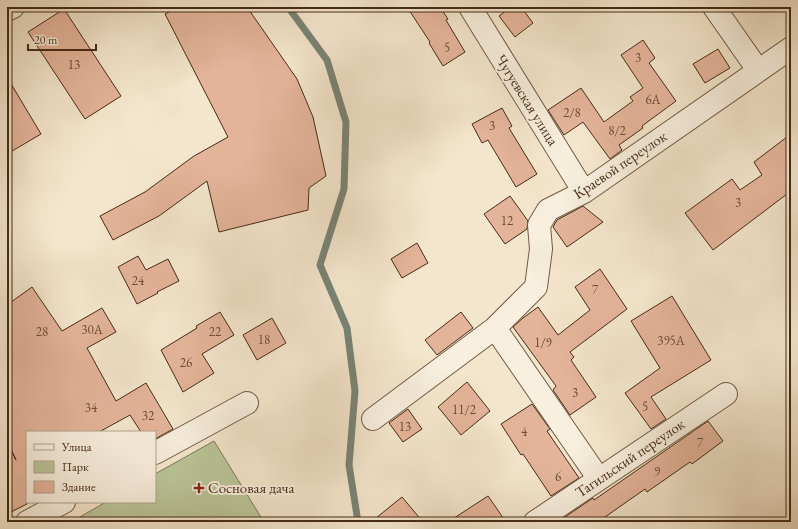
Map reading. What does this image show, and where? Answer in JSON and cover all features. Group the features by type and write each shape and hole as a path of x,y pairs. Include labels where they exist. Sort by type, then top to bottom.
{"street":[{"path":"7,10 12,7"},
{"name":"Чугуевская улица","path":"470,7 584,192"},
{"path":"714,7 758,70"},
{"name":"Краевой переулок","path":"373,419 495,328 536,287 541,249 539,225 548,210 584,192 791,48"},
{"path":"495,328 599,479"},
{"name":"Тагильский переулок","path":"535,522 726,394"},
{"path":"156,452 247,404"},
{"path":"27,522 62,503"}],"green space":[{"name":"Сосновая дача","path":"214,441 264,522 71,522 104,503 156,503 156,473"}],"building":[{"path":"178,7 247,7 297,79 313,117 326,176 309,188 308,210 219,232 207,181 159,216 113,240 100,216 145,192 194,156 228,137 165,14"},
{"path":"407,7 440,7 465,52 443,66 429,43 430,42"},
{"path":"511,7 521,7 533,23 515,37 499,16"},
{"path":"64,9 121,96 85,119 28,32"},
{"path":"643,40 655,58 649,63 676,101 642,126 643,128 619,145 622,150 610,159 583,122 564,135 548,110 581,88 604,122 633,101 630,97 643,88 621,55"},
{"path":"718,49 730,68 705,83 693,64"},
{"path":"7,77 41,134 7,154"},
{"path":"502,108 512,126 509,128 537,174 516,187 488,140 482,143 472,124"},
{"path":"791,134 791,191 713,250 685,213 732,179 740,190 762,175 754,162"},
{"path":"510,196 528,221 527,229 505,244 484,214"},
{"path":"583,206 603,222 567,247 553,227 557,220"},
{"path":"417,243 428,263 402,278 391,259"},
{"path":"138,256 146,270 168,259 179,281 137,304 118,267"},
{"path":"600,269 627,309 570,352 574,357 571,360 596,397 570,415 553,390 556,386 513,327 538,307 558,335 590,310 575,287"},
{"path":"32,287 62,331 102,308 116,332 87,348 116,401 146,383 173,429 156,438 156,431 140,431 130,415 101,431 26,431 27,504 7,514 7,305"},
{"path":"672,296 711,360 651,397 666,419 651,429 625,393 660,368 631,321"},
{"path":"220,312 234,335 202,354 214,373 183,392 161,350 197,328 196,326"},
{"path":"461,312 473,328 437,355 425,340"},
{"path":"272,318 286,343 257,360 243,335"},
{"path":"467,382 490,411 461,435 438,407"},
{"path":"532,404 550,429 547,431 579,478 551,496 523,454 521,455 501,424"},
{"path":"408,409 422,429 403,442 389,423"},
{"path":"708,421 723,441 692,464 690,462 647,492 645,489 598,522 568,522 565,517 593,498 594,500"},
{"path":"488,496 506,522 448,522"},
{"path":"402,497 423,522 371,522"}],"waterway":[{"path":"288,7 327,60 346,122 344,189 320,265 347,328 355,391 349,465 358,522"}],"place":[{"name":"Сосновая дача","path":"199,488"}]}
